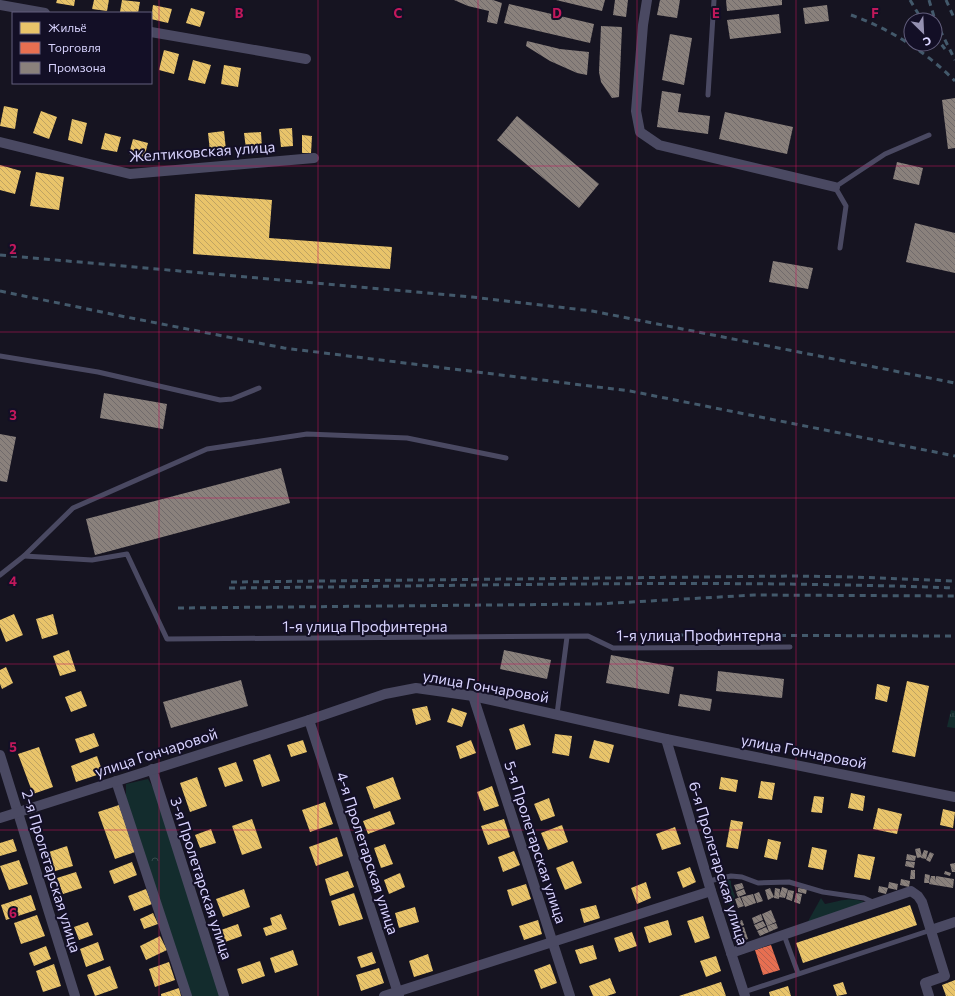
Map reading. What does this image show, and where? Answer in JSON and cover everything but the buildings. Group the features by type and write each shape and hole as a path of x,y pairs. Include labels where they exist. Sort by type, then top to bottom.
{"street":[{"path":"647,0 643,25 636,111 640,132 659,146 835,187"},
{"path":"0,5 39,12"},
{"path":"152,32 306,60"},
{"name":"Желтиковская улица","path":"0,142 130,174 314,158"},
{"name":"улица Гончаровой","path":"0,818 309,720 385,694 416,688 473,696 666,739 955,797"},
{"name":"5-я Пролетарская улица","path":"473,696 570,996"},
{"name":"4-я Пролетарская улица","path":"309,720 398,994"},
{"name":"6-я Пролетарская улица","path":"666,739 709,880 711,891 744,994"},
{"name":"2-я Пролетарская улица","path":"0,755 75,996"},
{"name":"3-я Пролетарская улица","path":"152,769 224,996"},
{"path":"116,781 187,996"},
{"path":"384,996 398,994 552,942 711,891"},
{"path":"731,953 877,904 911,891 918,896 922,902 946,976 925,983 929,996"},
{"path":"931,930 955,922"}],"lane":[{"path":"708,95 714,0"},
{"path":"840,248 846,206 835,187 885,154 929,136"},
{"path":"0,356 98,372 220,400 232,399 259,388"},
{"path":"0,575 24,556 73,508 207,449 306,434 407,438 506,458"},
{"name":"1-я улица Профинтерна","path":"24,556 92,560 127,554 167,639 588,636 613,648 790,647"},
{"path":"557,714 567,637"},
{"path":"709,880 731,876 742,877 758,883 789,882 822,892 864,898 877,904"},
{"path":"744,994 798,973 931,930"},
{"path":"784,935 798,973"}],"green space":[{"path":"951,710 955,711 955,728 947,727"},
{"path":"148,779 159,798 221,996 190,996 126,797 126,784"},
{"path":"157,853 160,856 160,860 154,868 148,869 145,860 149,855"},
{"path":"728,879 731,881 735,896 734,903 730,905 727,904 721,893 719,883"},
{"path":"821,898 825,904 853,899 870,904 806,925"}],"railway":[{"path":"910,0 917,12"},
{"path":"929,0 933,12"},
{"path":"946,0 955,20"},
{"path":"851,15 879,27 906,42 932,60 955,81"},
{"path":"943,36 955,60"},
{"path":"0,255 472,297 592,311 955,383"},
{"path":"0,291 284,348 630,391 955,456"},
{"path":"231,582 794,576 955,581"},
{"path":"229,588 683,584 864,585 955,588"},
{"path":"178,608 597,604 754,595 955,596"},
{"path":"659,635 955,636"}]}
